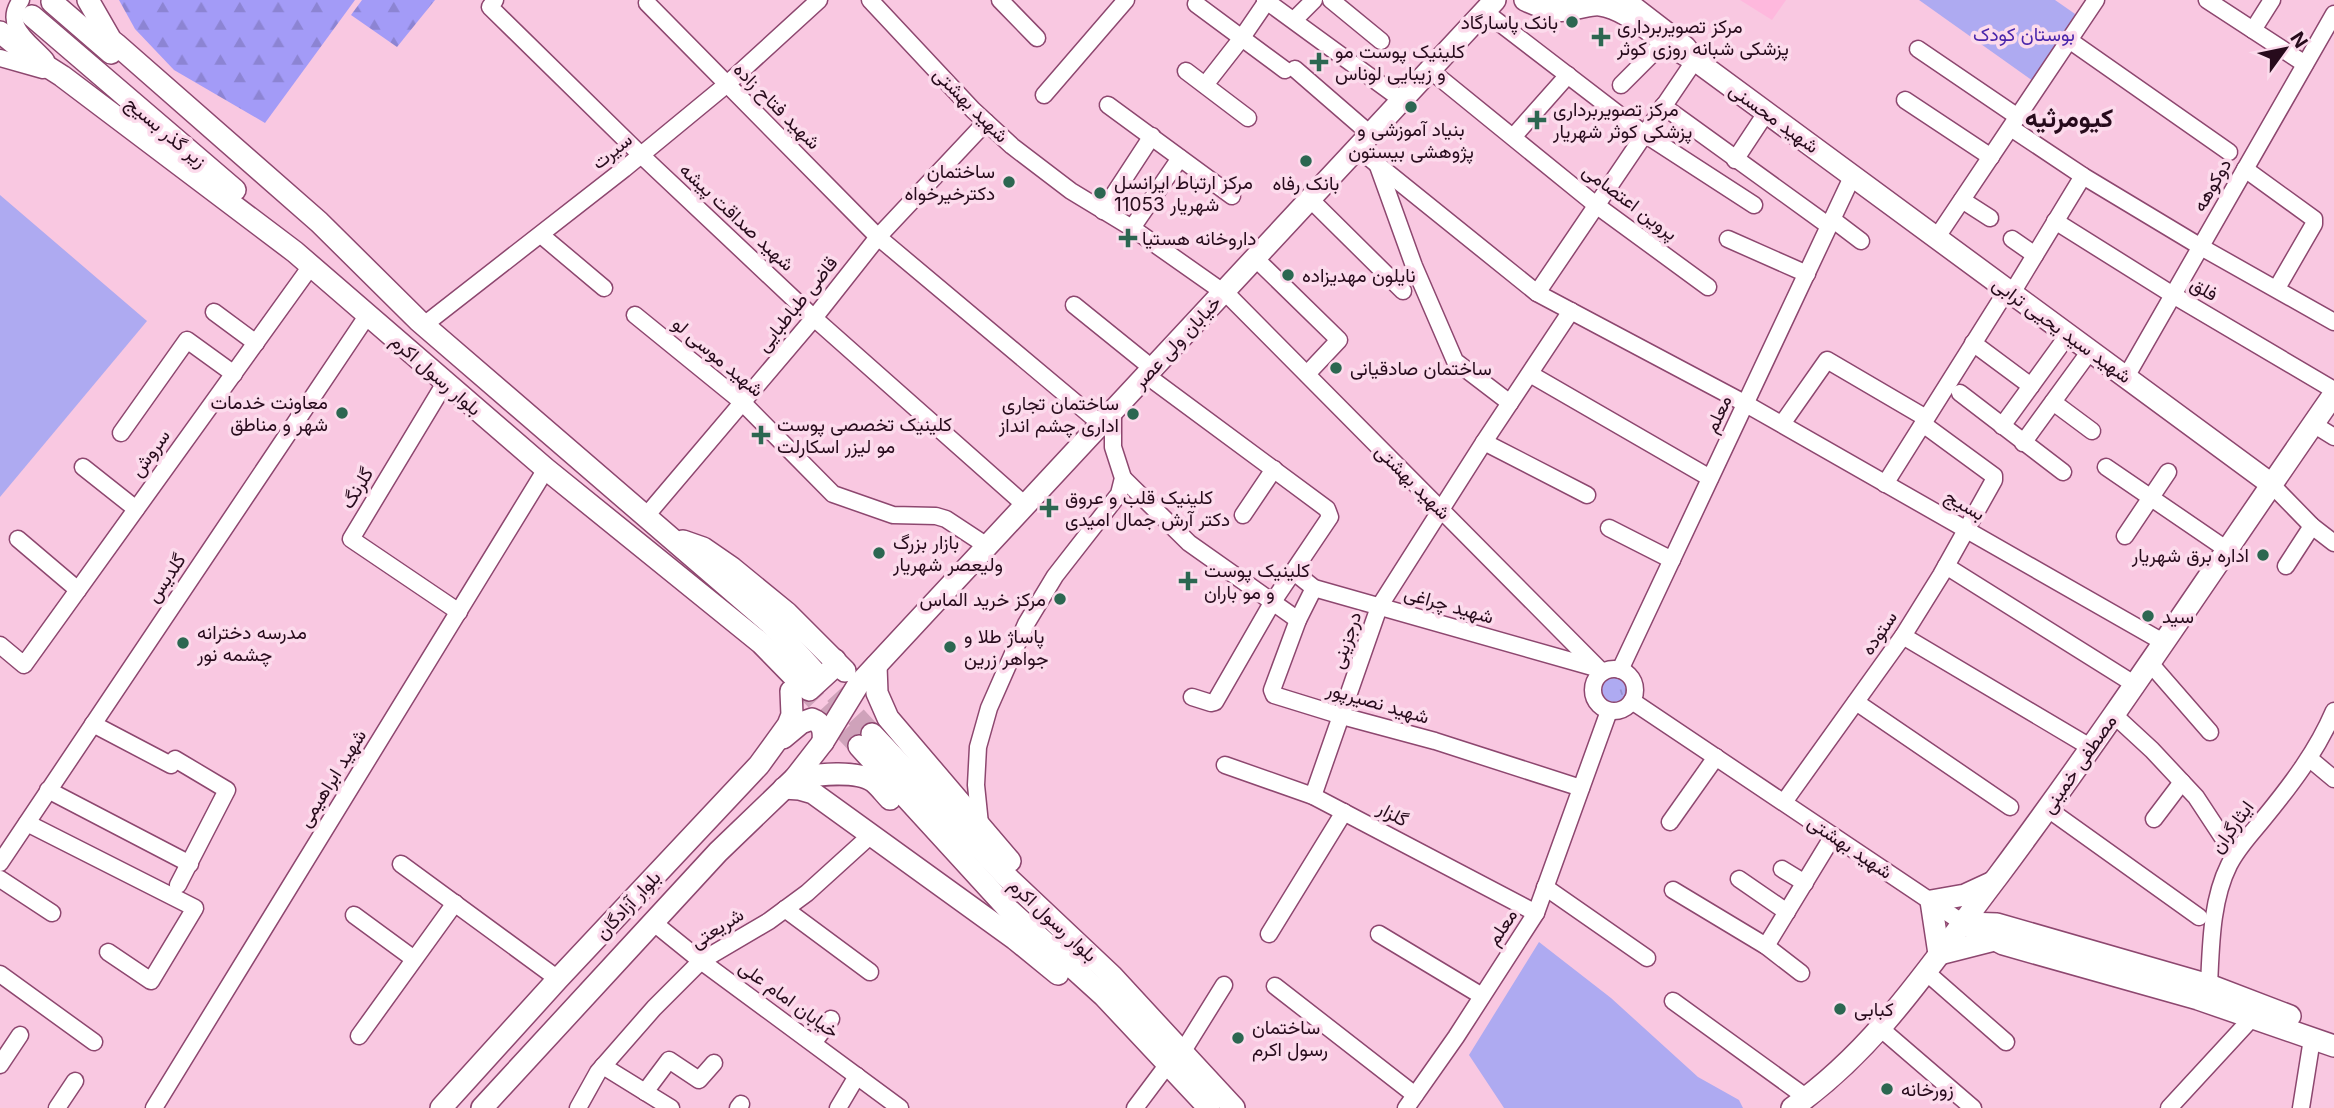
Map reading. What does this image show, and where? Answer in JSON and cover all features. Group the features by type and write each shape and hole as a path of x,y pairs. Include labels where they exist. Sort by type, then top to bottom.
{"main road":[{"name":"بلوار رسول اکرم","path":"88,0 111,40 319,222 424,325 773,626 802,682"},
{"path":"1525,0 1549,10 1562,11 1581,4 1618,10 1679,53 1695,60"},
{"path":"1624,0 1685,47 1695,60"},
{"name":"زیر گذر بسیج","path":"58,1 267,187 319,222"},
{"name":"خیابان ولی عصر","path":"823,742 858,685 1490,6"},
{"name":"زیر گذر بسیج","path":"26,8 248,201 295,252"},
{"name":"بلوار رسول اکرم","path":"0,32 295,252 546,469 761,643 802,682"},
{"name":"شهید محسنی","path":"1695,60 1853,175"},
{"name":"شهید سید یحیی ترابی","path":"1853,175 2271,484"},
{"name":"مصطفی خمینی","path":"1799,1103 1861,1051 1940,954 2048,809 2334,392"},
{"path":"668,535 715,555 787,613 858,685"},
{"path":"802,682 797,695 805,693 833,668 835,660"},
{"path":"876,666 877,693 888,718 1020,873 1045,911"},
{"name":"بلوار آزادگان","path":"441,1108 773,748 792,715 802,682"},
{"path":"888,718 877,719 849,744 846,749 848,754 954,868 1014,939"},
{"path":"773,748 794,727 812,719 819,721 822,726 823,742"},
{"name":"بلوار رسول اکرم","path":"1209,1108 1175,1058 1112,976 865,740 1008,909 1104,996 1151,1047 1175,1058 1234,1108"},
{"name":"بلوار آزادگان","path":"482,1108 718,852 790,783 823,742"},
{"path":"790,783 834,774 873,780"},
{"path":"790,783 813,793 1014,939 1151,1047"},
{"path":"1993,883 1965,895 1931,901 1940,954 1994,940"},
{"path":"1963,923 1997,924 2208,985 2334,1033"},
{"name":"شهید بهشتی","path":"1963,923 2003,944 2198,999 2334,1046"},
{"path":"486,1058 509,1079"}],"street":[{"name":"سیرت","path":"424,325 541,235 726,85 818,0"},
{"name":"شهید بهشتی","path":"870,0 986,122 1041,170 1132,228 1224,292 1600,670"},
{"path":"1000,0 1037,38"},
{"path":"1044,95 1126,0"},
{"path":"1294,20 1314,0"},
{"path":"1331,0 1381,41"},
{"path":"1937,237 2096,0"},
{"path":"2207,0 2305,64"},
{"path":"2253,30 2272,0"},
{"path":"58,1 111,40"},
{"path":"1205,85 1266,1 1402,100"},
{"name":"شهید صداقت پیشه","path":"492,3 641,155 814,318 1025,505"},
{"name":"شهید فتاح زاده","path":"647,3 878,237 1107,417"},
{"name":"بسیج","path":"1196,4 1241,39 1290,69 1363,141 1378,166 1537,293 1782,424 2163,642"},
{"path":"1490,6 1568,75 1643,133 1754,205"},
{"path":"26,8 14,10 13,21 19,31 62,76"},
{"name":"دوکوهه","path":"2126,377 2334,14"},
{"path":"2070,40 2229,152"},
{"path":"1622,85 1664,43"},
{"path":"1918,50 2083,176 2334,322"},
{"path":"0,58 62,76"},
{"path":"1537,293 1695,60"},
{"name":"پروین اعتصامی","path":"1430,70 1596,205 1708,287"},
{"path":"1186,71 1248,118"},
{"path":"1513,137 1568,75"},
{"path":"1905,100 1991,157"},
{"path":"1108,105 1232,196"},
{"path":"1663,106 1735,160 1861,241"},
{"path":"1735,160 1766,113"},
{"name":"قاضی طباطبایی","path":"646,516 814,318 878,237 986,122"},
{"path":"1103,211 1152,136"},
{"path":"1132,228 1180,158"},
{"path":"1378,166 1414,266 1455,361 1510,403"},
{"path":"2245,169 2314,219 2314,224 2277,288"},
{"name":"معلم","path":"1620,670 1853,175"},
{"path":"1885,484 1973,343 2035,255 2083,176"},
{"path":"1310,199 1403,291"},
{"path":"1962,200 1990,218"},
{"name":"فلق","path":"2055,221 2334,392"},
{"path":"541,235 604,288"},
{"path":"1728,239 1807,274"},
{"path":"2011,239 2035,255"},
{"path":"1255,258 1339,340 1307,374"},
{"name":"سروش","path":"0,645 24,665 311,266"},
{"path":"1074,305 1149,372 1327,509 1330,517 1272,603 1214,702 1211,704 1192,697"},
{"name":"درجزینی","path":"1313,796 1379,607 1483,442 1571,311"},
{"path":"214,312 256,343"},
{"name":"شهید موسی لو","path":"635,315 742,402 833,494 893,515 936,516 946,519 987,546"},
{"name":"گلدیس","path":"0,863 367,316"},
{"path":"2013,435 2031,386 2068,335"},
{"path":"121,433 187,340 234,374"},
{"path":"1973,343 2031,386"},
{"path":"2013,435 2053,402 2090,351"},
{"path":"1782,424 1827,360 1925,421"},
{"path":"1530,374 1710,478"},
{"name":"گلرنگ","path":"445,383 351,539 459,612"},
{"path":"1960,393 2063,472"},
{"path":"2053,402 2092,431"},
{"path":"1107,417 1123,478 1189,543 1298,620"},
{"name":"ستوده","path":"1784,803 1903,636 1946,566 1994,478 1925,421"},
{"path":"2313,424 2334,437"},
{"path":"1483,442 1587,495"},
{"path":"83,467 136,509"},
{"path":"2106,467 2226,549"},
{"name":"شهید ابراهیمی","path":"154,1108 546,469"},
{"path":"1243,515 1274,470"},
{"path":"2125,536 2168,472"},
{"path":"980,824 976,785 978,747 989,708 1026,624 1055,576 1119,495 1123,478"},
{"path":"2271,484 2312,526 2334,543"},
{"path":"2286,566 2312,526"},
{"path":"1609,528 1672,559"},
{"path":"18,538 78,590"},
{"path":"1946,566 2134,684"},
{"name":"شهید چراغی","path":"1294,572 1314,588 1600,670"},
{"name":"شهید نصیرپور","path":"1314,588 1298,620 1274,695 1435,741 1581,788"},
{"path":"1903,636 2090,747"},
{"path":"2149,663 2210,732"},
{"path":"1600,670 1620,670 1633,682 1634,695 1632,701 1622,710 1609,711 1597,703 1594,683 1600,670"},
{"name":"شهید بهشتی","path":"1632,701 1963,923"},
{"path":"1856,702 2010,807"},
{"name":"معلم","path":"1410,1101 1536,913 1609,711"},
{"path":"2113,714 2196,797 2223,838"},
{"name":"ایثارگران","path":"2208,985 2218,898 2228,867 2239,848 2310,759 2333,715"},
{"path":"93,724 171,765 175,759 227,790 178,885"},
{"path":"1670,821 1716,757"},
{"path":"2310,759 2334,779"},
{"name":"گلزار","path":"1226,765 1313,796 1536,913"},
{"path":"2154,819 2182,782"},
{"path":"48,790 190,864"},
{"path":"2048,809 2200,917"},
{"path":"1269,934 1344,812"},
{"path":"27,823 195,908 151,981 108,952"},
{"name":"شریعتی","path":"578,1108 603,1066 654,1008 701,961 786,909 871,835"},
{"path":"1766,946 1833,836"},
{"path":"401,864 558,979"},
{"path":"1782,869 1805,883"},
{"path":"0,879 52,913"},
{"path":"1738,879 1787,912"},
{"path":"1545,887 1647,958"},
{"path":"1673,890 1766,946 1801,973"},
{"path":"359,1036 455,903"},
{"path":"786,909 870,972"},
{"path":"354,915 414,959"},
{"name":"خیابان امام علی","path":"654,923 701,961 900,1108"},
{"path":"1379,934 1482,996"},
{"path":"1926,972 2006,1042"},
{"path":"0,974 94,1042"},
{"path":"1135,1108 1175,1058 1224,985"},
{"path":"1275,986 1410,1101"},
{"path":"1672,1001 1799,1103"},
{"path":"2169,1108 2252,1017"},
{"path":"814,1042 831,1019"},
{"path":"1880,1028 1973,1108"},
{"path":"0,1065 20,1035"},
{"path":"2301,1108 2312,1039"},
{"path":"645,1092 669,1060 699,1080 714,1063"},
{"path":"603,1066 671,1108"},
{"path":"838,1108 857,1076"},
{"path":"57,1108 75,1081"}],"shaded area":[{"path":"1740,0 1786,0 1772,20"}],"green space":[{"path":"119,0 355,0 265,123 174,70 135,29"},
{"path":"362,0 435,0 397,47 351,15"},
{"name":"بوستان کودک","path":"1919,0 2055,0 2078,16 2033,81"},
{"path":"0,195 147,321 0,497"},
{"path":"1615,675 1626,679 1630,690 1626,701 1615,705 1604,701 1600,690 1604,679"},
{"path":"1539,942 1611,998 1698,1077 1739,1100 1743,1108 1504,1108 1469,1055"}],"tunnel":[{"path":"814,671 872,734"},
{"path":"802,685 859,746"}],"place":[{"name":"بانک پاسارگاد","path":"1572,22"},
{"name":"مرکز تصویربرداری پزشکی شبانه روزی کوثر","path":"1601,37"},
{"name":"کلینیک پوست مو و زیبایی لوناس","path":"1319,62"},
{"name":"بنیاد آموزشی و پژوهشی بیستون","path":"1411,107"},
{"name":"مرکز تصویربرداری پزشکی کوثر شهریار","path":"1537,120"},
{"name":"بانک رفاه","path":"1306,161"},
{"name":"ساختمان دکترخیرخواه","path":"1009,182"},
{"name":"مرکز ارتباط ایرانسل 11053 شهریار","path":"1100,193"},
{"name":"داروخانه هستیا","path":"1128,238"},
{"name":"نایلون مهدیزاده","path":"1288,275"},
{"name":"ساختمان صادقیانی","path":"1336,368"},
{"name":"معاونت خدمات شهر و مناطق","path":"342,413"},
{"name":"ساختمان تجاری اداری چشم انداز","path":"1133,414"},
{"name":"کلینیک تخصصی پوست مو لیزر اسکارلت","path":"761,435"},
{"name":"کلینیک قلب و عروق دکتر آرش جمال امیدی","path":"1049,508"},
{"name":"بازار بزرگ ولیعصر شهریار","path":"879,553"},
{"name":"اداره برق شهریار","path":"2263,555"},
{"name":"کلینیک پوست و مو باران","path":"1188,581"},
{"name":"مرکز خرید الماس","path":"1060,599"},
{"name":"سید","path":"2148,616"},
{"name":"مدرسه دخترانه چشمه نور","path":"183,643"},
{"name":"پاساژ طلا و جواهر زرین","path":"950,647"},
{"name":"کبابی","path":"1840,1009"},
{"name":"ساختمان رسول اکرم","path":"1238,1038"},
{"name":"زورخانه","path":"1887,1089"}],"district":[{"name":"کیومرثیه","path":"2069,117"}]}
